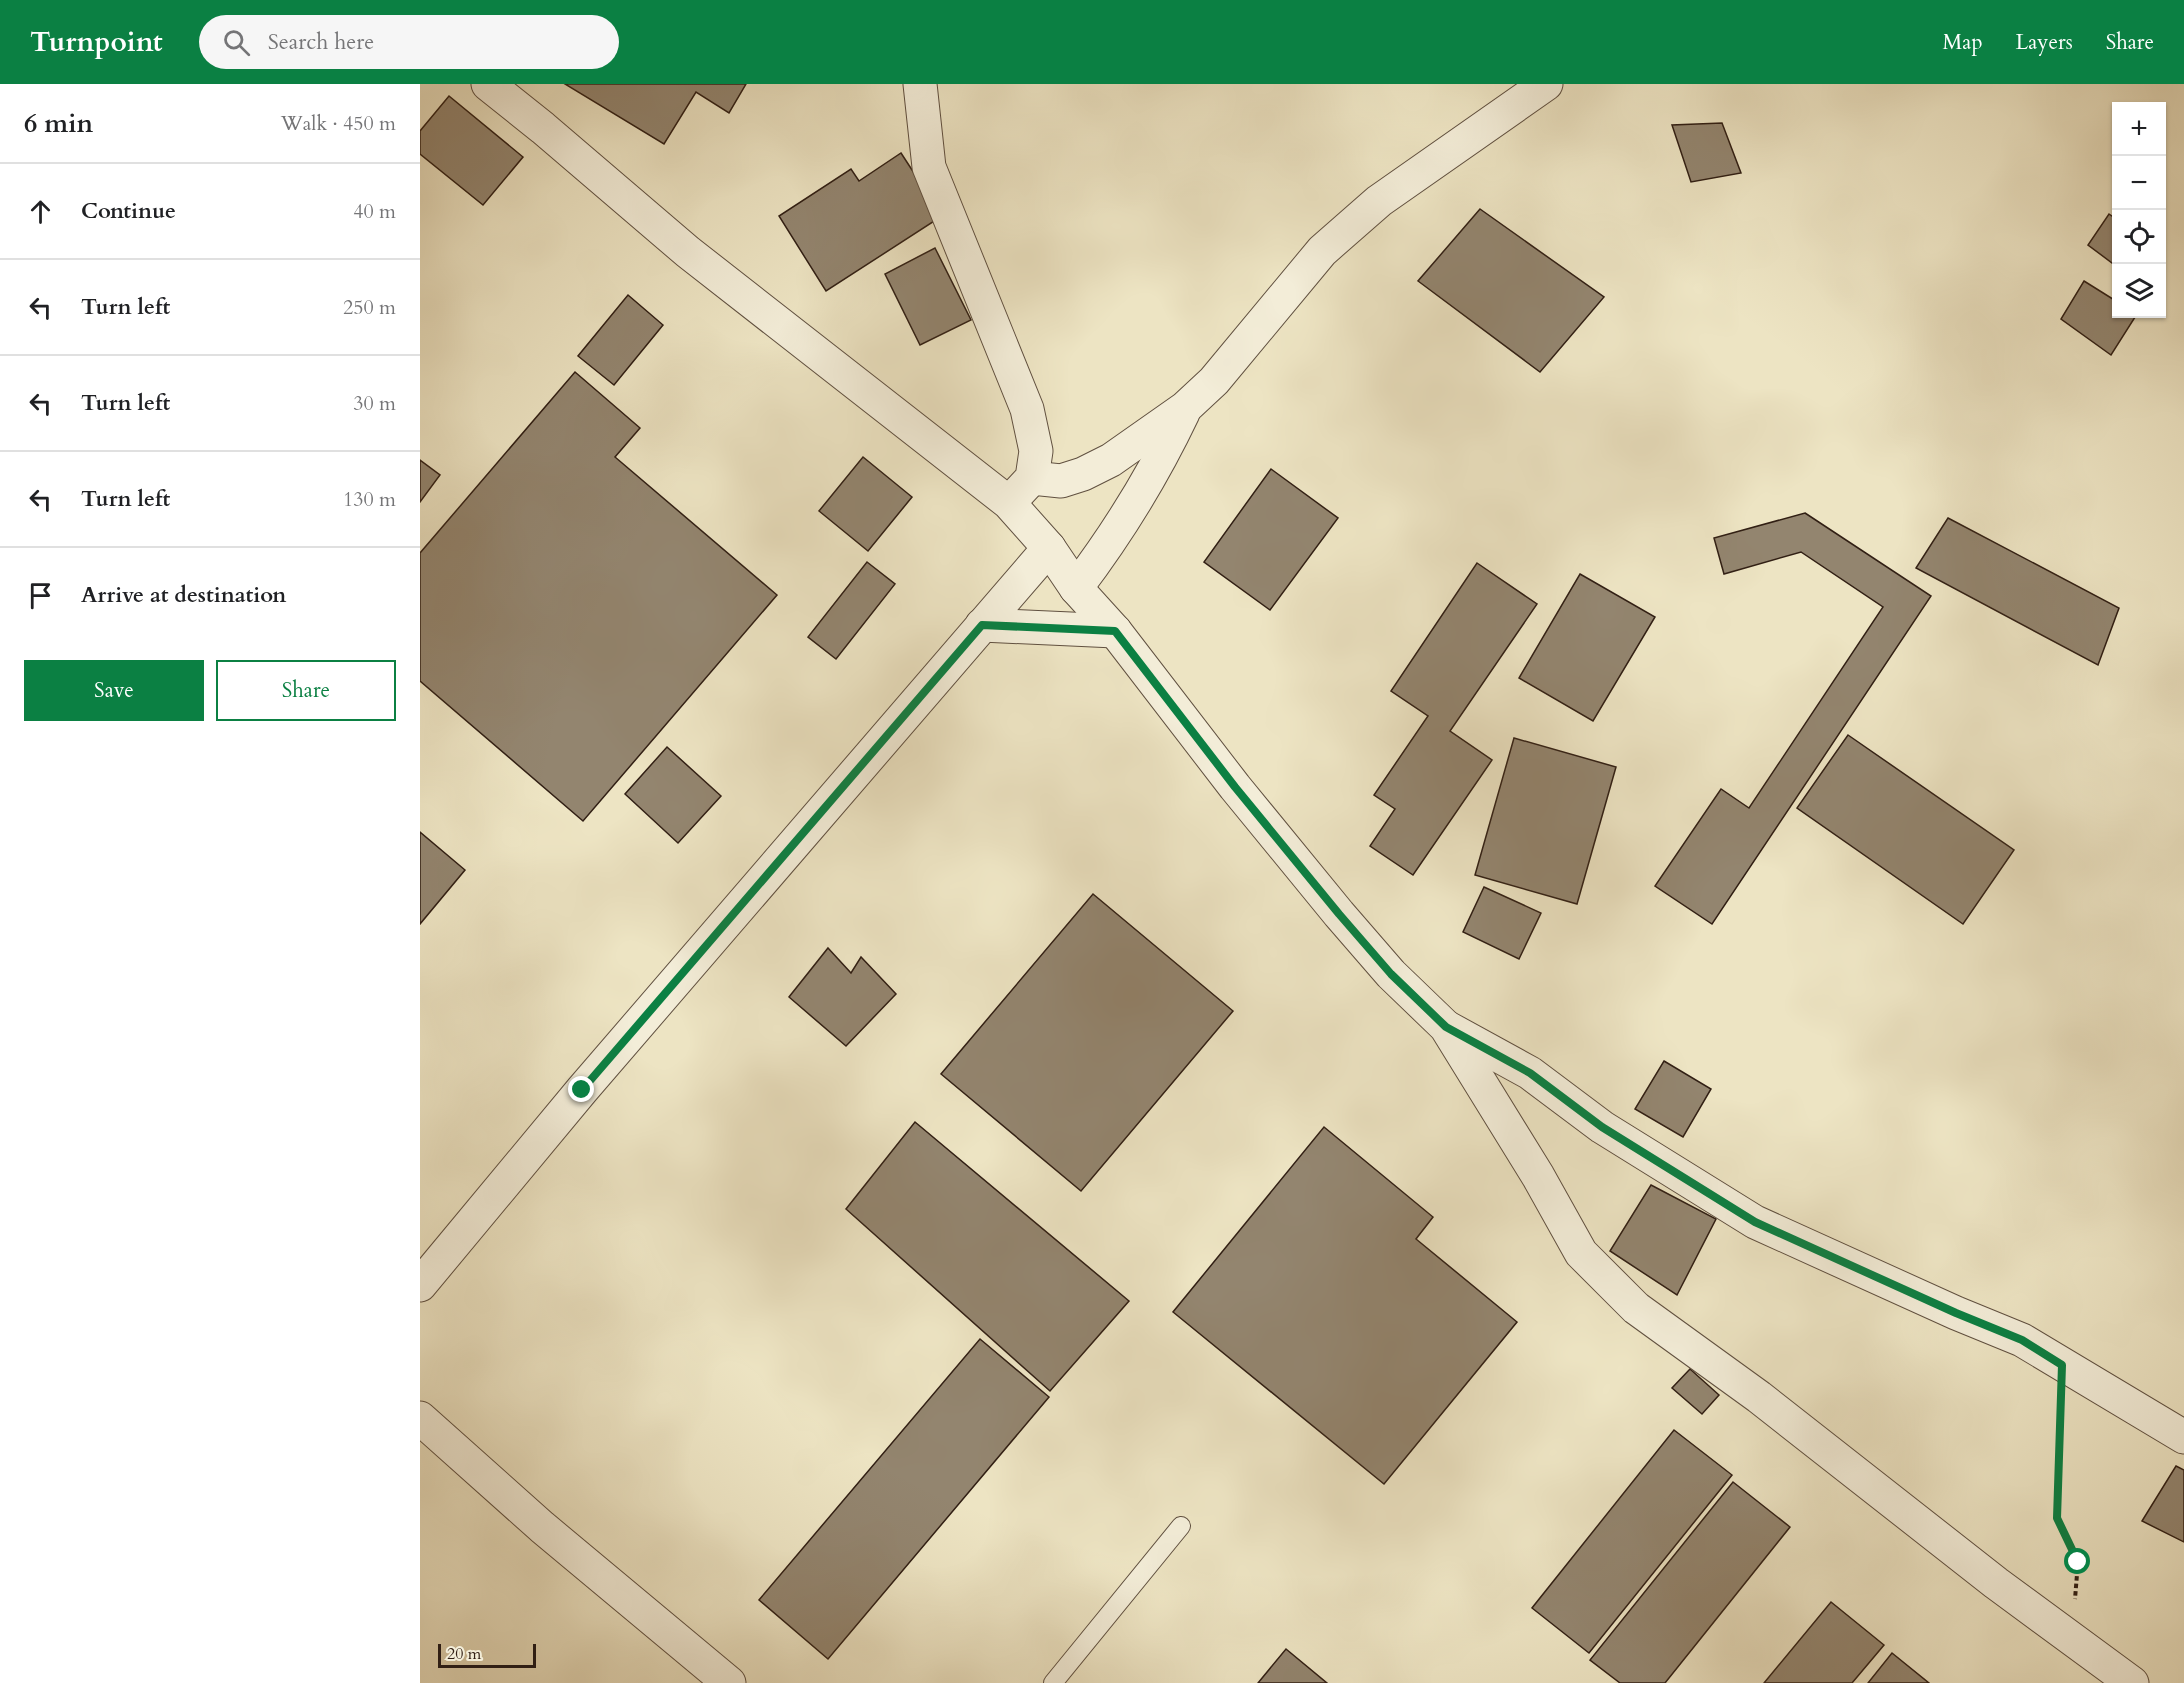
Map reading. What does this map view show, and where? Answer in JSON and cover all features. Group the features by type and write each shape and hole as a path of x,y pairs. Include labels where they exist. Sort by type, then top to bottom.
{"street":[{"path":"488,84 688,252 1009,504 1048,548 1076,588 1115,631 1235,787 1339,914 1391,974 1446,1027 1538,1176 1581,1254 1636,1308 1759,1397 1932,1534 2132,1683"},
{"path":"920,84 929,166 1027,409 1036,451 1032,478 1009,504"},
{"path":"1032,478 1061,481 1083,474 1111,460 1185,408 1214,381 1322,251 1379,201 1546,84"},
{"path":"1076,588 1106,550 1168,444 1185,408"},
{"path":"420,1286 590,1081 1048,548"},
{"path":"982,625 1115,631"},
{"path":"1446,1027 1530,1073 1602,1127 1755,1222 1956,1313 2022,1340 2184,1437"},
{"path":"420,1418 542,1527 729,1683"}],"lane":[{"path":"1053,1683 1181,1526"}],"path":[{"path":"2062,1365 2057,1518 2078,1562 2072,1639"}],"building":[{"path":"565,84 746,84 729,113 696,92 664,144"},
{"path":"449,96 523,157 483,205 420,154 420,131"},
{"path":"1722,123 1741,173 1691,182 1672,125"},
{"path":"901,153 942,216 826,291 779,216 851,169 859,181"},
{"path":"1480,209 1604,297 1540,372 1418,281"},
{"path":"2109,214 2112,216 2112,263 2088,245"},
{"path":"935,248 971,320 920,345 885,274"},
{"path":"2084,281 2112,298 2112,318 2134,318 2111,355 2061,319"},
{"path":"628,295 663,325 614,385 578,356"},
{"path":"575,372 640,428 615,457 777,595 583,821 420,681 420,553"},
{"path":"863,457 912,497 868,551 819,511"},
{"path":"420,460 440,475 420,502"},
{"path":"1271,469 1338,518 1270,610 1204,562"},
{"path":"1805,513 1931,596 1712,924 1655,886 1721,789 1749,808 1883,607 1801,552 1724,574 1714,538"},
{"path":"1948,518 2119,608 2098,665 1916,568"},
{"path":"867,562 895,584 836,659 808,637"},
{"path":"1477,563 1537,604 1450,731 1492,760 1413,875 1370,846 1395,809 1374,795 1428,716 1391,691"},
{"path":"1580,574 1655,617 1593,721 1519,678"},
{"path":"1848,735 2014,850 1963,924 1797,808"},
{"path":"1514,738 1616,767 1577,904 1475,875"},
{"path":"667,747 721,796 678,843 625,794"},
{"path":"420,832 465,870 420,924"},
{"path":"1484,887 1541,913 1519,959 1463,932"},
{"path":"1093,894 1233,1011 1081,1191 941,1074"},
{"path":"828,948 851,973 861,957 896,994 846,1046 789,997"},
{"path":"1664,1061 1711,1089 1683,1137 1635,1109"},
{"path":"915,1122 1129,1301 1050,1391 846,1209"},
{"path":"1324,1127 1433,1217 1416,1239 1517,1322 1384,1484 1173,1312"},
{"path":"1651,1185 1716,1219 1677,1295 1610,1251"},
{"path":"980,1339 1049,1397 828,1659 759,1600"},
{"path":"1690,1369 1719,1395 1702,1414 1672,1388"},
{"path":"1674,1430 1732,1475 1589,1653 1532,1608"},
{"path":"2176,1466 2184,1470 2184,1542 2142,1521"},
{"path":"1733,1482 1790,1527 1665,1683 1620,1683 1590,1660"},
{"path":"1831,1602 1884,1645 1852,1683 1764,1683"},
{"path":"1286,1649 1327,1683 1258,1683"},
{"path":"1892,1653 1929,1683 1868,1683"}],"route":[{"path":"582,1090 982,625 1115,631 1235,787 1339,914 1391,974 1446,1027 1530,1073 1602,1127 1755,1222 1956,1313 2022,1340 2062,1365 2057,1518 2078,1562"}]}
